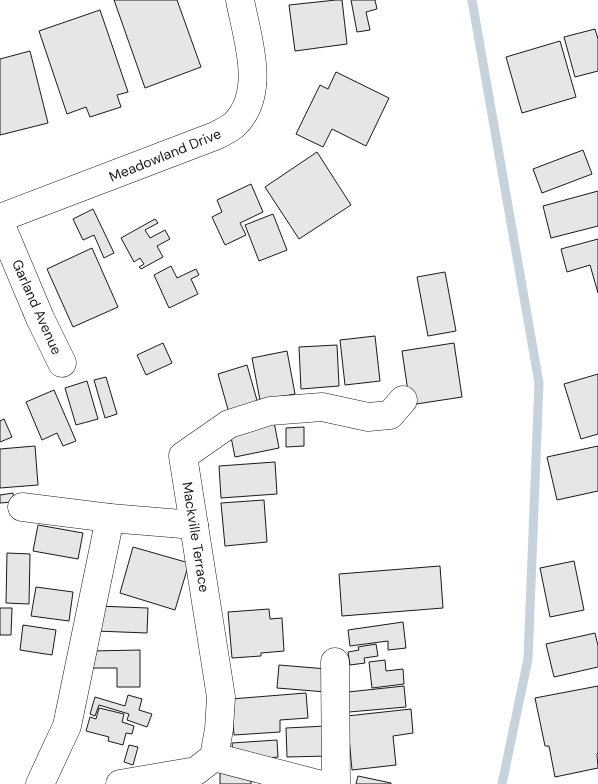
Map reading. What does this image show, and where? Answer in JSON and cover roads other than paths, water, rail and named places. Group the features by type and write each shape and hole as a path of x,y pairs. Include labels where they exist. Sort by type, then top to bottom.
{"street":[{"name":"Meadowland Drive","path":"0,218 215,136 234,125 247,106 252,87 252,64 240,0"},
{"name":"Garland Avenue","path":"0,223 40,318 62,363"},
{"name":"Mackville Terrace","path":"214,757 219,729 221,697 183,456 229,424 270,411 322,407 368,417 390,415 403,400"},
{"path":"22,507 194,526"},
{"path":"40,784 67,726 110,518"},
{"path":"335,662 336,784"},
{"path":"120,784 196,772 214,757 318,784"}],"waterway":[{"path":"472,0 539,383 528,659 502,784"}]}
